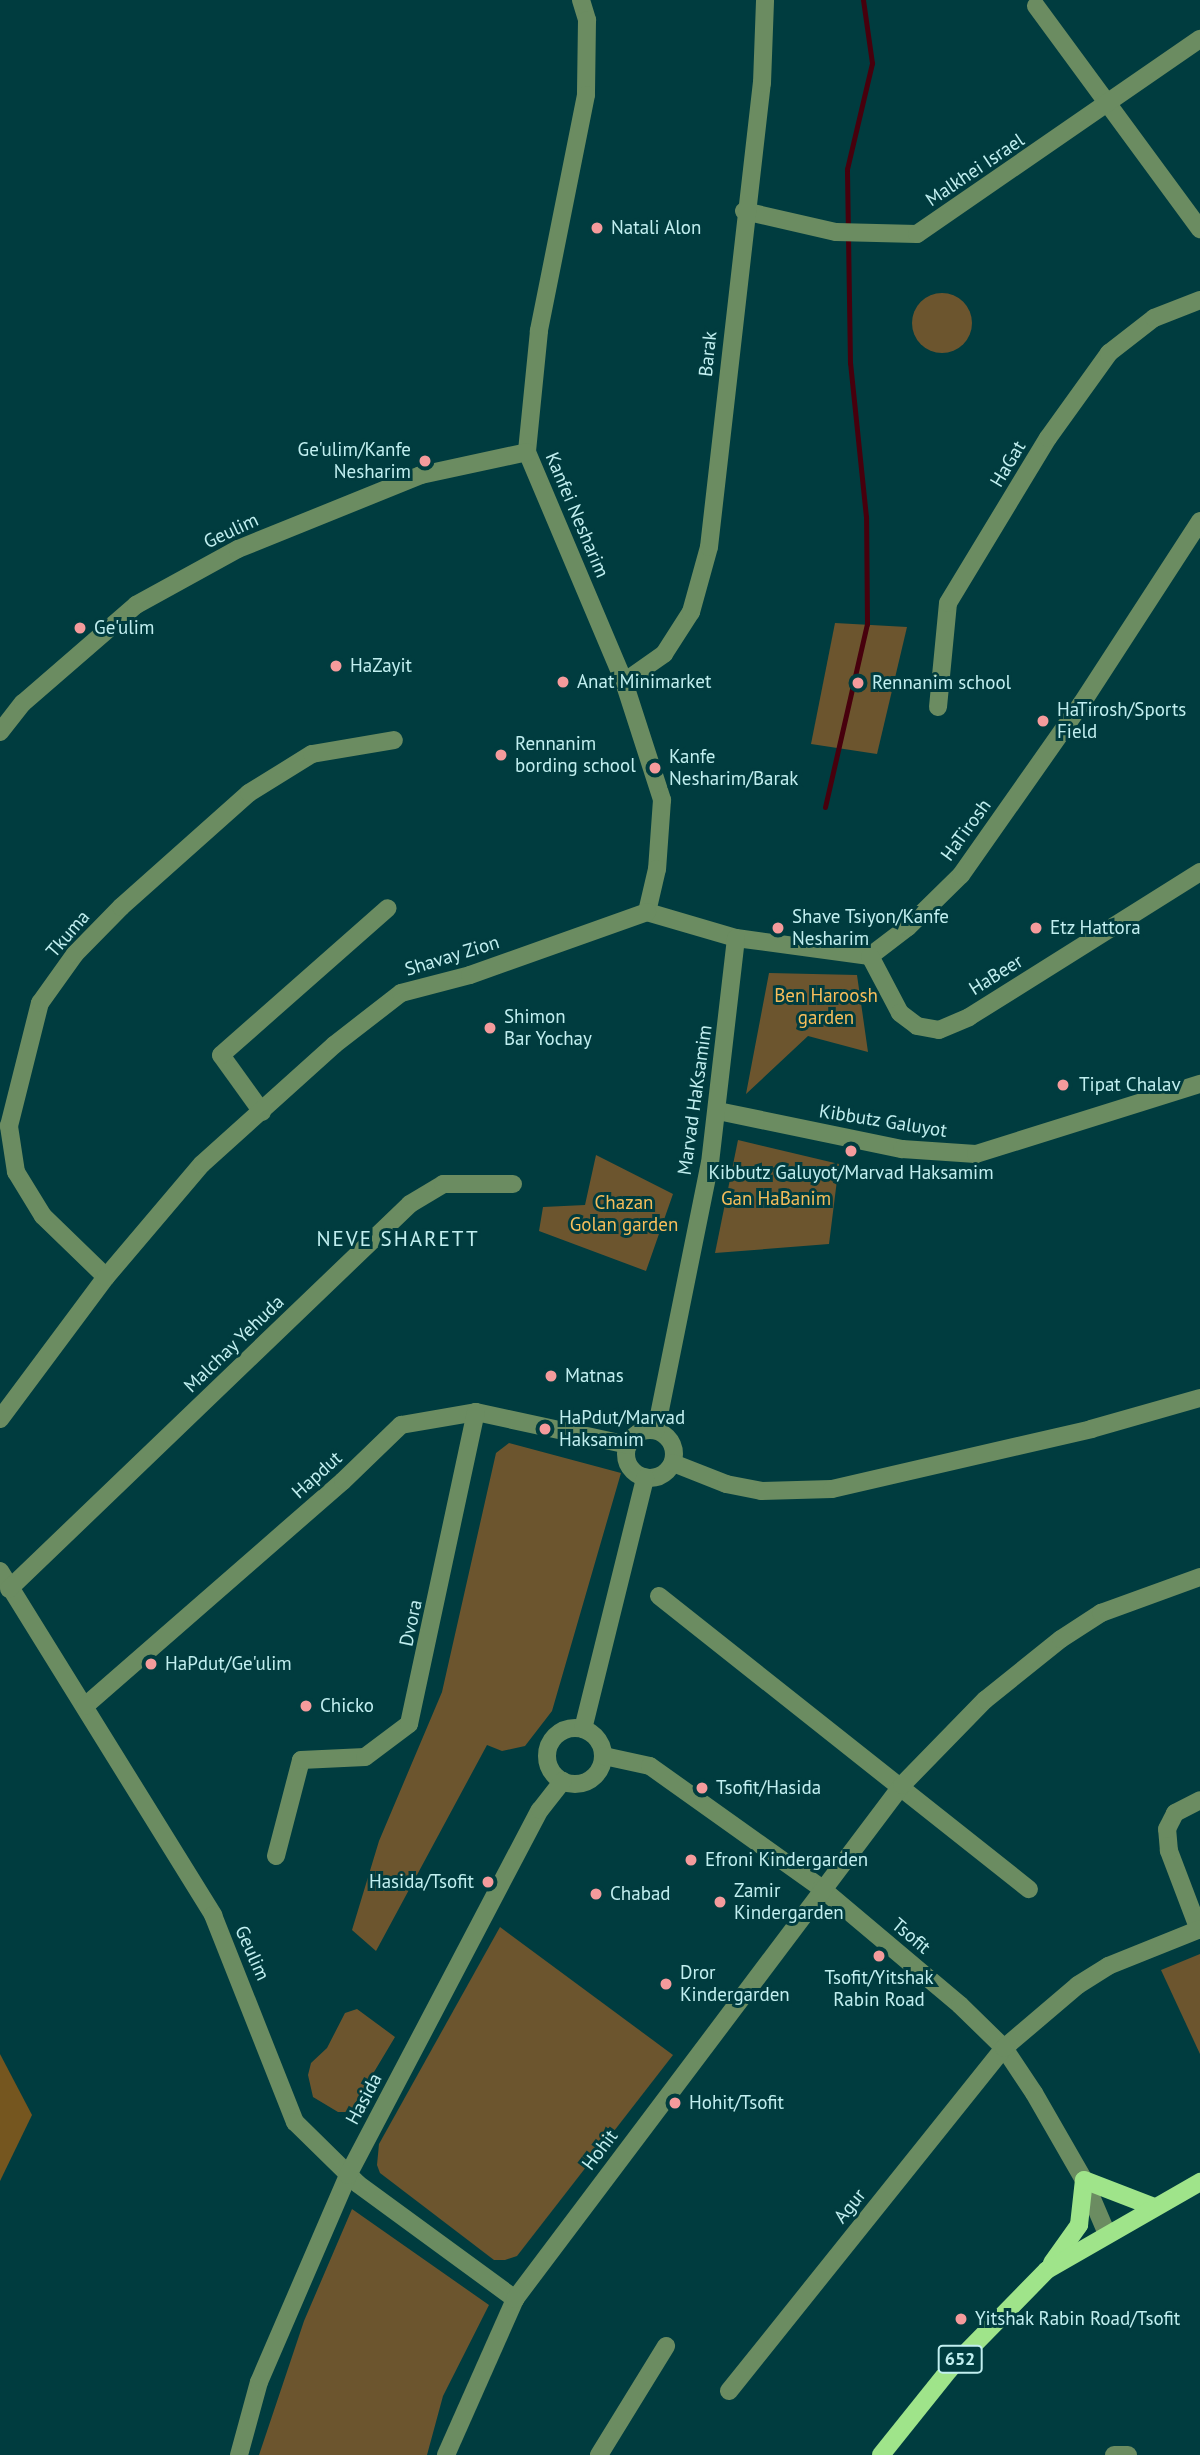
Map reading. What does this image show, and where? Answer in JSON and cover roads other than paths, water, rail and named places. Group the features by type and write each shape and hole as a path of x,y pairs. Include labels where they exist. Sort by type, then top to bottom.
{"main road":[{"path":"1047,2270 1079,2225 1084,2180 1154,2207"},
{"name":"652","path":"881,2455 949,2370 1047,2270 1200,2182"}],"street":[{"name":"Kanfei Nesharim","path":"581,0 587,20 586,95 539,331 527,452 624,682 662,800 657,869 647,912"},
{"name":"Barak","path":"624,682 664,654 691,612 709,547 744,211 762,83 765,0"},
{"path":"1036,6 1106,106 1200,229"},
{"name":"Malkhei Israel","path":"744,211 836,232 917,234 1200,39"},
{"name":"HaGat","path":"939,707 948,603 1048,438 1109,353 1154,318 1200,300"},
{"name":"Geulim","path":"0,732 23,703 136,605 238,549 421,475 527,452"},
{"name":"HaTirosh","path":"870,956 908,927 961,875 1082,703 1200,521"},
{"name":"Tkuma","path":"106,1277 43,1216 16,1172 9,1126 40,1003 75,954 121,907 249,793 312,754 394,740"},
{"name":"HaBeer","path":"870,956 900,1013 917,1026 939,1030 969,1017 1200,872"},
{"path":"262,1112 221,1055 388,908"},
{"path":"647,912 736,938 870,956"},
{"name":"Shavay Zion","path":"0,1419 106,1277 202,1164 334,1045 401,993 470,975 647,912"},
{"name":"Marvad HaKsamim","path":"656,1430 718,1111 736,938"},
{"name":"Kibbutz Galuyot","path":"718,1111 902,1149 976,1154 1200,1084"},
{"name":"Malchay Yehuda","path":"9,1589 410,1204 443,1184 513,1184"},
{"path":"673,1463 726,1484 761,1491 832,1489 1091,1429 1200,1398"},
{"name":"Hapdut","path":"85,1706 401,1425 477,1412 628,1445"},
{"name":"Dvora","path":"276,1856 300,1760 365,1757 409,1724 477,1412"},
{"path":"656,1430 670,1439 673,1463 659,1477 645,1478 627,1462 628,1445 642,1431 656,1430"},
{"path":"583,1729 645,1478"},
{"name":"Geulim","path":"0,1571 213,1916 295,2122 348,2175 514,2299"},
{"name":"Hohit","path":"446,2455 514,2299 821,1888 902,1785 985,1700 1061,1639 1101,1614 1200,1577"},
{"path":"659,1596 902,1785 1029,1889"},
{"path":"583,1729 600,1742 604,1756 600,1770 587,1782 563,1781 550,1769 551,1743 564,1730 583,1729"},
{"name":"Tsofit","path":"604,1756 650,1766 821,1888 960,2005 1004,2048 1084,2180 1107,2234"},
{"name":"Hasida","path":"239,2455 260,2382 348,2175 540,1810 563,1781"},
{"path":"1199,1929 1169,1851 1167,1829 1175,1813 1200,1800"},
{"name":"Agur","path":"729,2391 1004,2048 1078,1985 1108,1966 1199,1929"},
{"path":"599,2455 666,2346"},
{"path":"1114,2455 1128,2455"}],"waterway":[{"path":"825,807 867,624 866,517 850,363 847,169 872,63 863,0"}],"place":[{"name":"Natali Alon","path":"597,228"},
{"name":"Ge'ulim/Kanfe Nesharim","path":"425,461"},
{"name":"Ge'ulim","path":"80,628"},
{"name":"HaZayit","path":"336,666"},
{"name":"Anat Minimarket","path":"563,682"},
{"name":"Rennanim school","path":"858,683"},
{"name":"HaTirosh/Sports Field","path":"1043,721"},
{"name":"Rennanim bording school","path":"501,755"},
{"name":"Kanfe Nesharim/Barak","path":"655,768"},
{"name":"Shave Tsiyon/Kanfe Nesharim","path":"778,928"},
{"name":"Etz Hattora","path":"1036,928"},
{"name":"Shimon Bar Yochay","path":"490,1028"},
{"name":"Tipat Chalav","path":"1063,1085"},
{"name":"Kibbutz Galuyot/Marvad Haksamim","path":"851,1151"},
{"name":"Matnas","path":"551,1376"},
{"name":"HaPdut/Marvad Haksamim","path":"545,1429"},
{"name":"HaPdut/Ge'ulim","path":"151,1664"},
{"name":"Chicko","path":"306,1706"},
{"name":"Tsofit/Hasida","path":"702,1788"},
{"name":"Efroni Kindergarden","path":"691,1860"},
{"name":"Hasida/Tsofit","path":"488,1882"},
{"name":"Chabad","path":"596,1894"},
{"name":"Zamir Kindergarden","path":"720,1902"},
{"name":"Tsofit/Yitshak Rabin Road","path":"879,1956"},
{"name":"Dror Kindergarden","path":"666,1984"},
{"name":"Hohit/Tsofit","path":"675,2103"},
{"name":"Yitshak Rabin Road/Tsofit","path":"961,2319"}],"district":[{"name":"NEVE SHARETT","path":"398,1239"}],"park label":[{"name":"Ben Haroosh garden","path":"826,1007"},
{"name":"Gan HaBanim","path":"776,1199"},
{"name":"Chazan Golan garden","path":"624,1214"}]}
